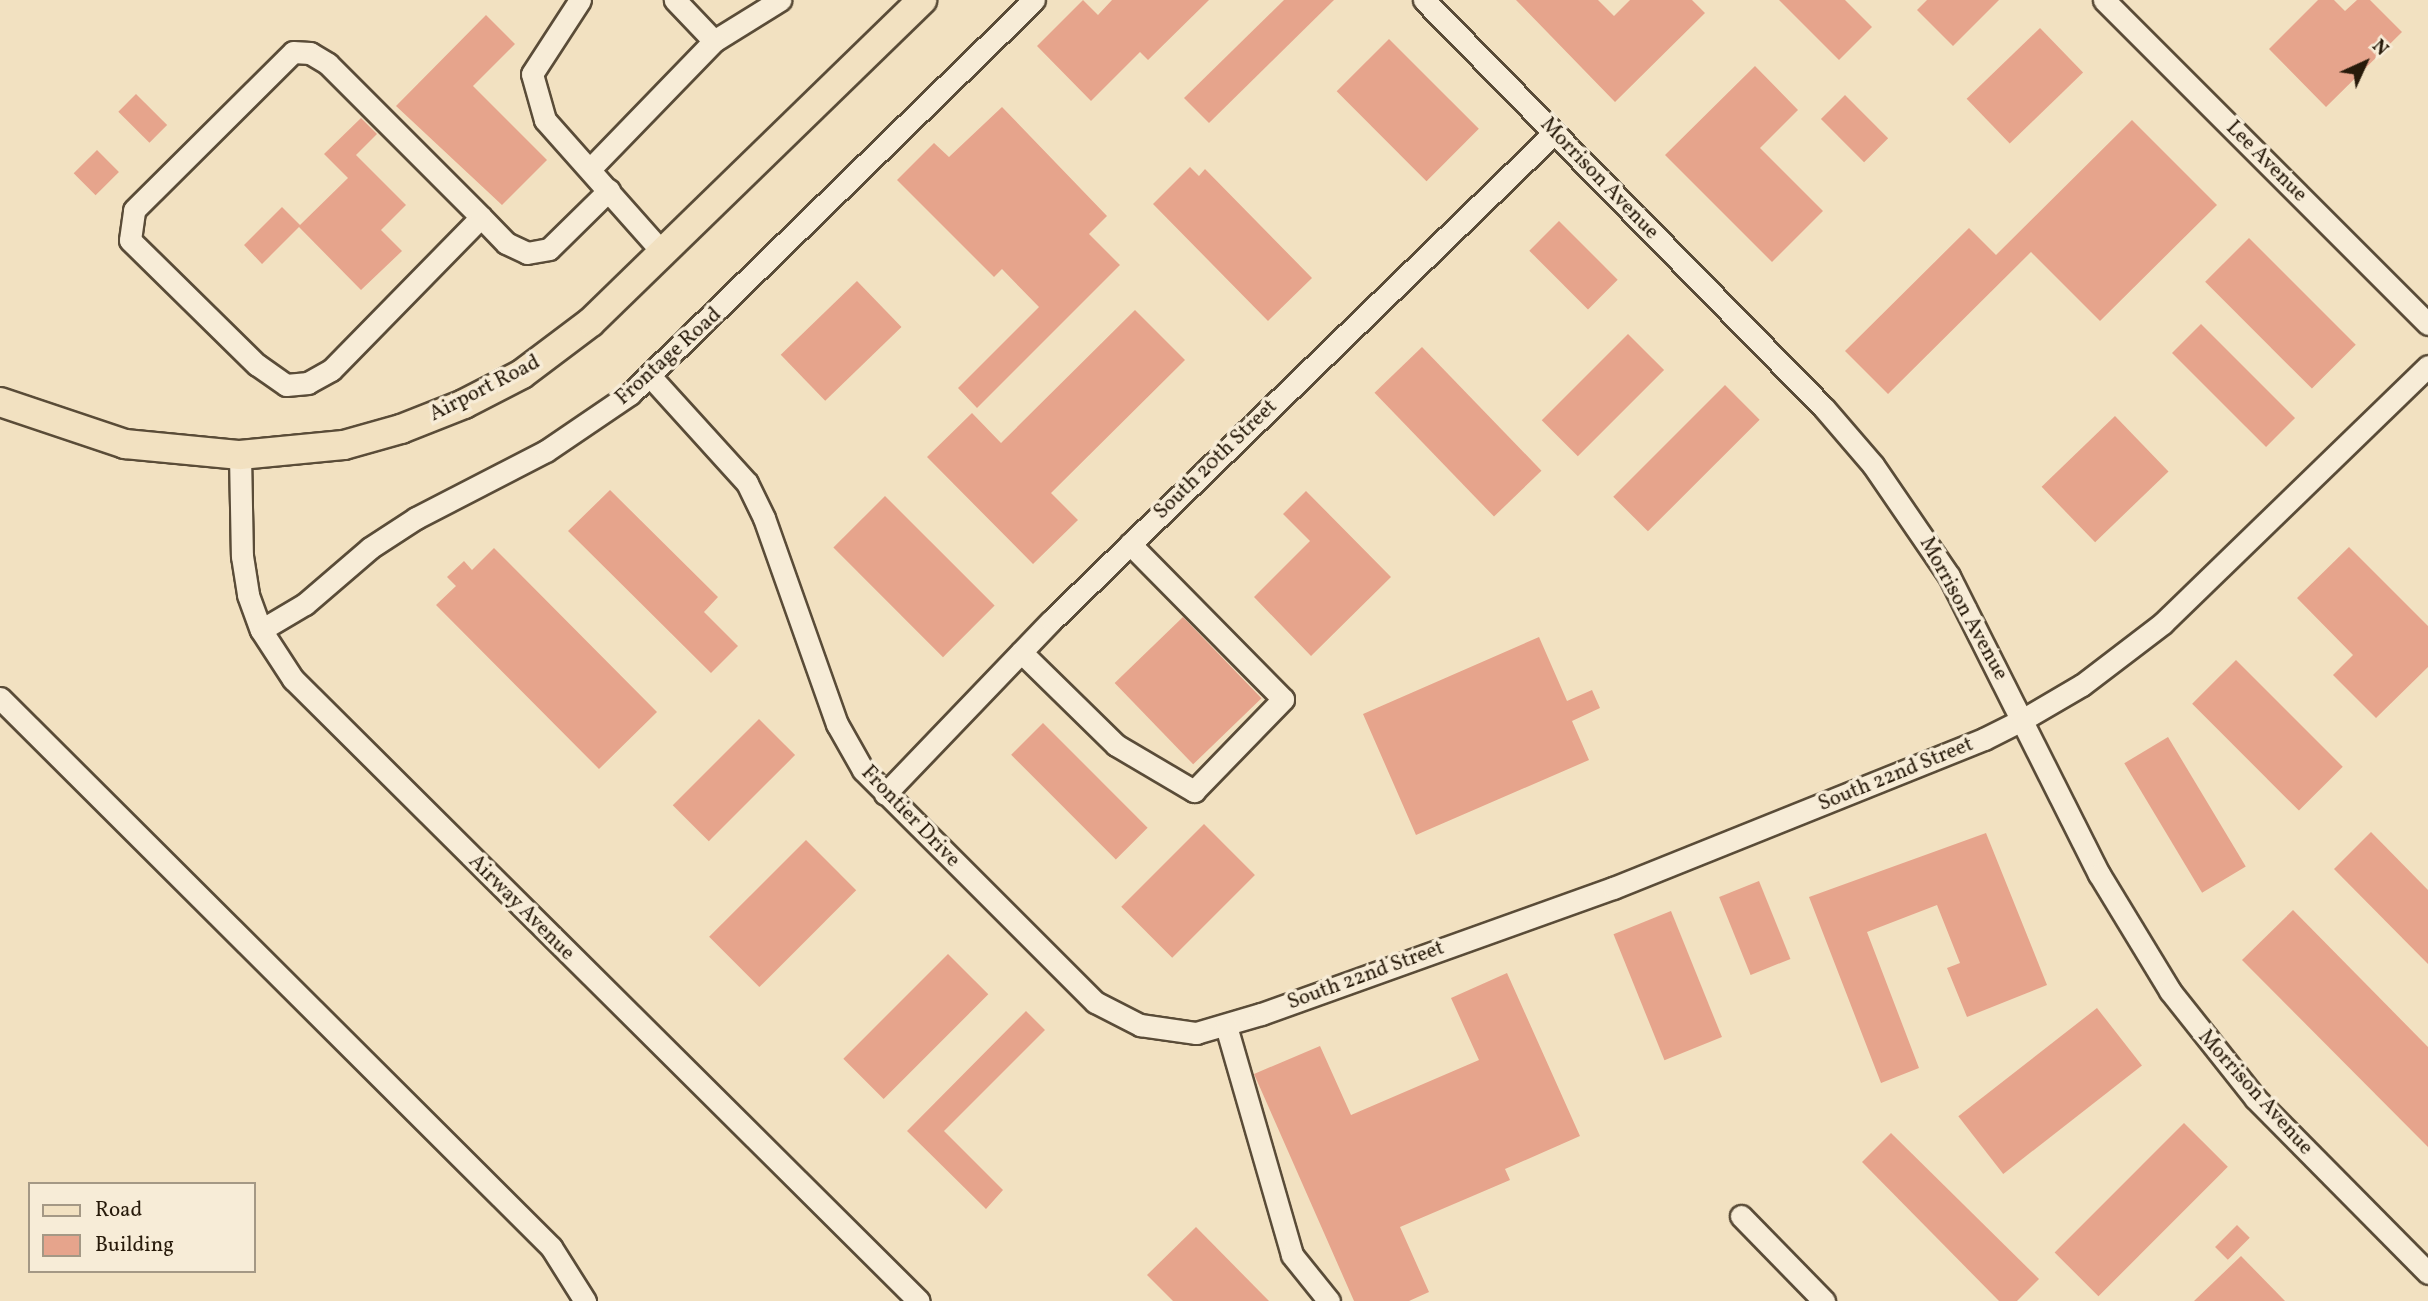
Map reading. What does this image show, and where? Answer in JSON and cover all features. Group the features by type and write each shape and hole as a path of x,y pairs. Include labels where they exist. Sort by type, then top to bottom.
{"main road":[{"name":"Airport Road","path":"0,402 125,444 240,455 344,445 401,429 471,401 522,374 568,341 663,253 922,0"}],"street":[{"path":"580,0 532,74 545,120 663,253"},
{"path":"675,0 714,41"},
{"path":"590,169 714,41 780,0"},
{"name":"Morrison Avenue","path":"1424,0 1824,408 1874,465 1949,576 2116,906 2193,1023 2263,1106 2428,1273"},
{"name":"Lee Avenue","path":"2104,0 2428,324"},
{"name":"Frontage Road","path":"261,630 305,604 400,528 565,440 650,376 1022,4"},
{"path":"481,217 331,370 308,383 286,385 257,365 130,240 134,210 293,52 310,53 328,64 481,217 506,243 527,253 549,249 609,190"},
{"name":"South 20th Street","path":"885,794 1021,652 1130,544 1554,133"},
{"name":"South 22nd Street","path":"1261,1014 1613,888 1984,739 2022,720 2091,678 2163,623 2428,366"},
{"name":"Frontier Drive","path":"650,376 747,483 764,518 837,724 854,758 885,794 1095,1002 1140,1026 1167,1032 1196,1032 1226,1026 1261,1014"},
{"name":"Airway Avenue","path":"240,455 244,570 261,630 283,666 327,717 919,1301"},
{"path":"1021,652 1116,745 1194,790 1283,699 1130,544"},
{"path":"0,698 551,1247 585,1301"},
{"path":"1226,1026 1292,1255 1329,1301"},
{"path":"1741,1216 1824,1301"}],"building":[{"path":"1083,0 1098,15 1112,0 1209,0 1148,60 1140,52 1091,101 1037,46"},
{"path":"1284,0 1334,0 1209,123 1184,98"},
{"path":"1516,0 1598,0 1614,16 1630,0 1692,0 1705,13 1615,102"},
{"path":"1779,0 1845,0 1872,27 1839,60"},
{"path":"1927,0 1999,0 1953,46 1917,10"},
{"path":"2318,0 2334,0 2345,11 2357,0 2370,0 2402,32 2326,107 2269,49"},
{"path":"486,15 515,44 473,86 547,160 502,205 396,106"},
{"path":"2040,28 2083,73 2010,143 1967,99"},
{"path":"1389,39 1479,129 1426,181 1337,91"},
{"path":"1755,66 1798,110 1760,148 1823,211 1772,262 1665,155"},
{"path":"136,94 167,125 149,143 118,112"},
{"path":"1845,95 1888,138 1864,162 1821,119"},
{"path":"1002,107 1107,216 1089,234 1120,265 977,408 958,388 1039,307 1002,269 994,277 897,180 934,143 949,157"},
{"path":"361,118 377,134 356,155 406,205 381,230 402,251 361,290 299,227 262,264 244,245 282,207 300,225 348,178 324,154"},
{"path":"2132,120 2217,205 2100,321 2031,252 1888,394 1845,351 1969,228 1996,255"},
{"path":"97,150 119,172 96,195 74,173"},
{"path":"1190,167 1199,176 1205,169 1312,278 1268,321 1153,204"},
{"path":"1559,221 1618,280 1588,309 1529,251"},
{"path":"2249,238 2356,345 2312,389 2205,282"},
{"path":"857,281 901,327 825,401 781,355"},
{"path":"1135,310 1185,360 1051,493 1078,520 1033,564 927,457 972,413 1001,443"},
{"path":"2201,324 2295,418 2266,447 2172,353"},
{"path":"1628,334 1664,370 1578,456 1542,420"},
{"path":"1422,347 1541,471 1494,517 1375,393"},
{"path":"1725,385 1760,420 1648,531 1613,497"},
{"path":"2115,416 2168,471 2095,542 2042,487"},
{"path":"610,490 718,597 704,612 738,646 711,673 568,531"},
{"path":"1306,491 1391,577 1311,656 1254,597 1310,541 1283,514"},
{"path":"885,496 995,606 943,657 833,548"},
{"path":"2349,547 2428,626 2428,667 2376,718 2333,675 2353,655 2297,598"},
{"path":"494,548 657,712 599,769 436,605 456,586 447,577 464,561 472,570"},
{"path":"1183,617 1261,698 1193,764 1115,683"},
{"path":"1539,637 1567,701 1592,690 1600,708 1572,721 1589,760 1416,835 1363,714"},
{"path":"2236,660 2343,767 2299,811 2192,704"},
{"path":"759,719 795,755 709,841 673,805"},
{"path":"1043,723 1148,828 1116,859 1011,755"},
{"path":"2168,737 2246,866 2202,893 2124,763"},
{"path":"1204,824 1255,875 1172,958 1121,907"},
{"path":"2371,832 2428,890 2428,964 2334,869"},
{"path":"1986,833 2047,985 1967,1017 1947,968 1960,963 1937,905 1867,932 1919,1068 1881,1083 1809,897"},
{"path":"806,840 856,890 759,987 709,937"},
{"path":"1759,881 1790,959 1751,975 1719,897"},
{"path":"2293,910 2428,1047 2428,1147 2242,960"},
{"path":"1671,911 1722,1037 1664,1060 1614,934"},
{"path":"948,954 988,994 884,1099 843,1059"},
{"path":"1507,973 1580,1136 1505,1169 1510,1180 1400,1227 1429,1292 1409,1301 1354,1301 1254,1074 1320,1046 1351,1115 1479,1060 1451,998"},
{"path":"2097,1008 2142,1066 2003,1174 1958,1116"},
{"path":"1026,1011 1045,1030 944,1131 1003,1190 986,1209 907,1131"},
{"path":"2184,1123 2228,1167 2098,1296 2055,1252"},
{"path":"1891,1133 2039,1279 2017,1301 1999,1301 1862,1162"},
{"path":"2237,1225 2250,1238 2228,1260 2215,1247"},
{"path":"1196,1227 1269,1301 1173,1301 1147,1275"},
{"path":"2241,1256 2285,1301 2194,1301"}]}
